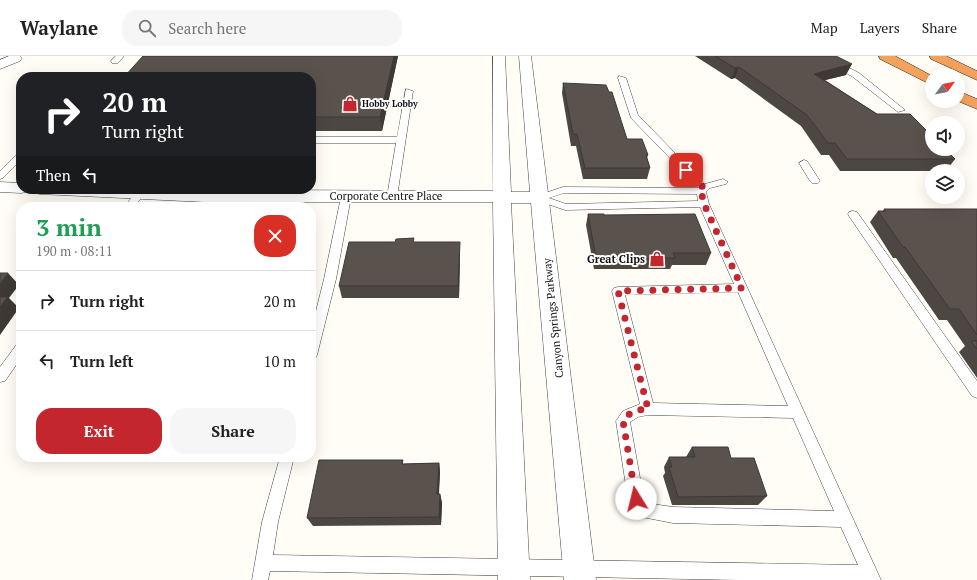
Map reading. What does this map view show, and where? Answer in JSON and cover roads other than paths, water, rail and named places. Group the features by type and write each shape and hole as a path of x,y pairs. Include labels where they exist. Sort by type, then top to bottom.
{"highway":[{"path":"885,56 925,77"},
{"path":"905,56 928,68"},
{"path":"936,56 977,76"},
{"path":"965,87 977,93"},
{"path":"965,99 977,105"}],"street":[{"path":"499,56 514,574"},
{"name":"Canyon Springs Parkway","path":"525,56 580,575"},
{"path":"0,65 17,57"},
{"path":"0,187 16,188"},
{"name":"Corporate Centre Place","path":"162,194 205,196 346,197 502,196 539,198"}],"lane":[{"path":"821,56 856,75 901,110"},
{"path":"263,564 514,574 872,577 742,288 703,195 634,116 622,78"},
{"path":"392,197 409,91"},
{"path":"316,140 401,140"},
{"path":"0,176 16,160"},
{"path":"804,163 816,181"},
{"path":"703,195 707,186 722,182"},
{"path":"539,198 563,190 703,195"},
{"path":"133,202 139,194"},
{"path":"539,198 565,207 703,195"},
{"path":"316,335 330,279 346,197"},
{"path":"853,214 977,392"},
{"path":"648,409 618,291 742,288"},
{"path":"0,377 16,355"},
{"path":"798,412 635,410 627,415 623,421 636,499 648,511 673,515 846,518"},
{"path":"260,580 270,522 285,462"}],"place":[{"name":"Hobby Lobby","path":"350,104"},
{"name":"Great Clips","path":"657,259"}]}
